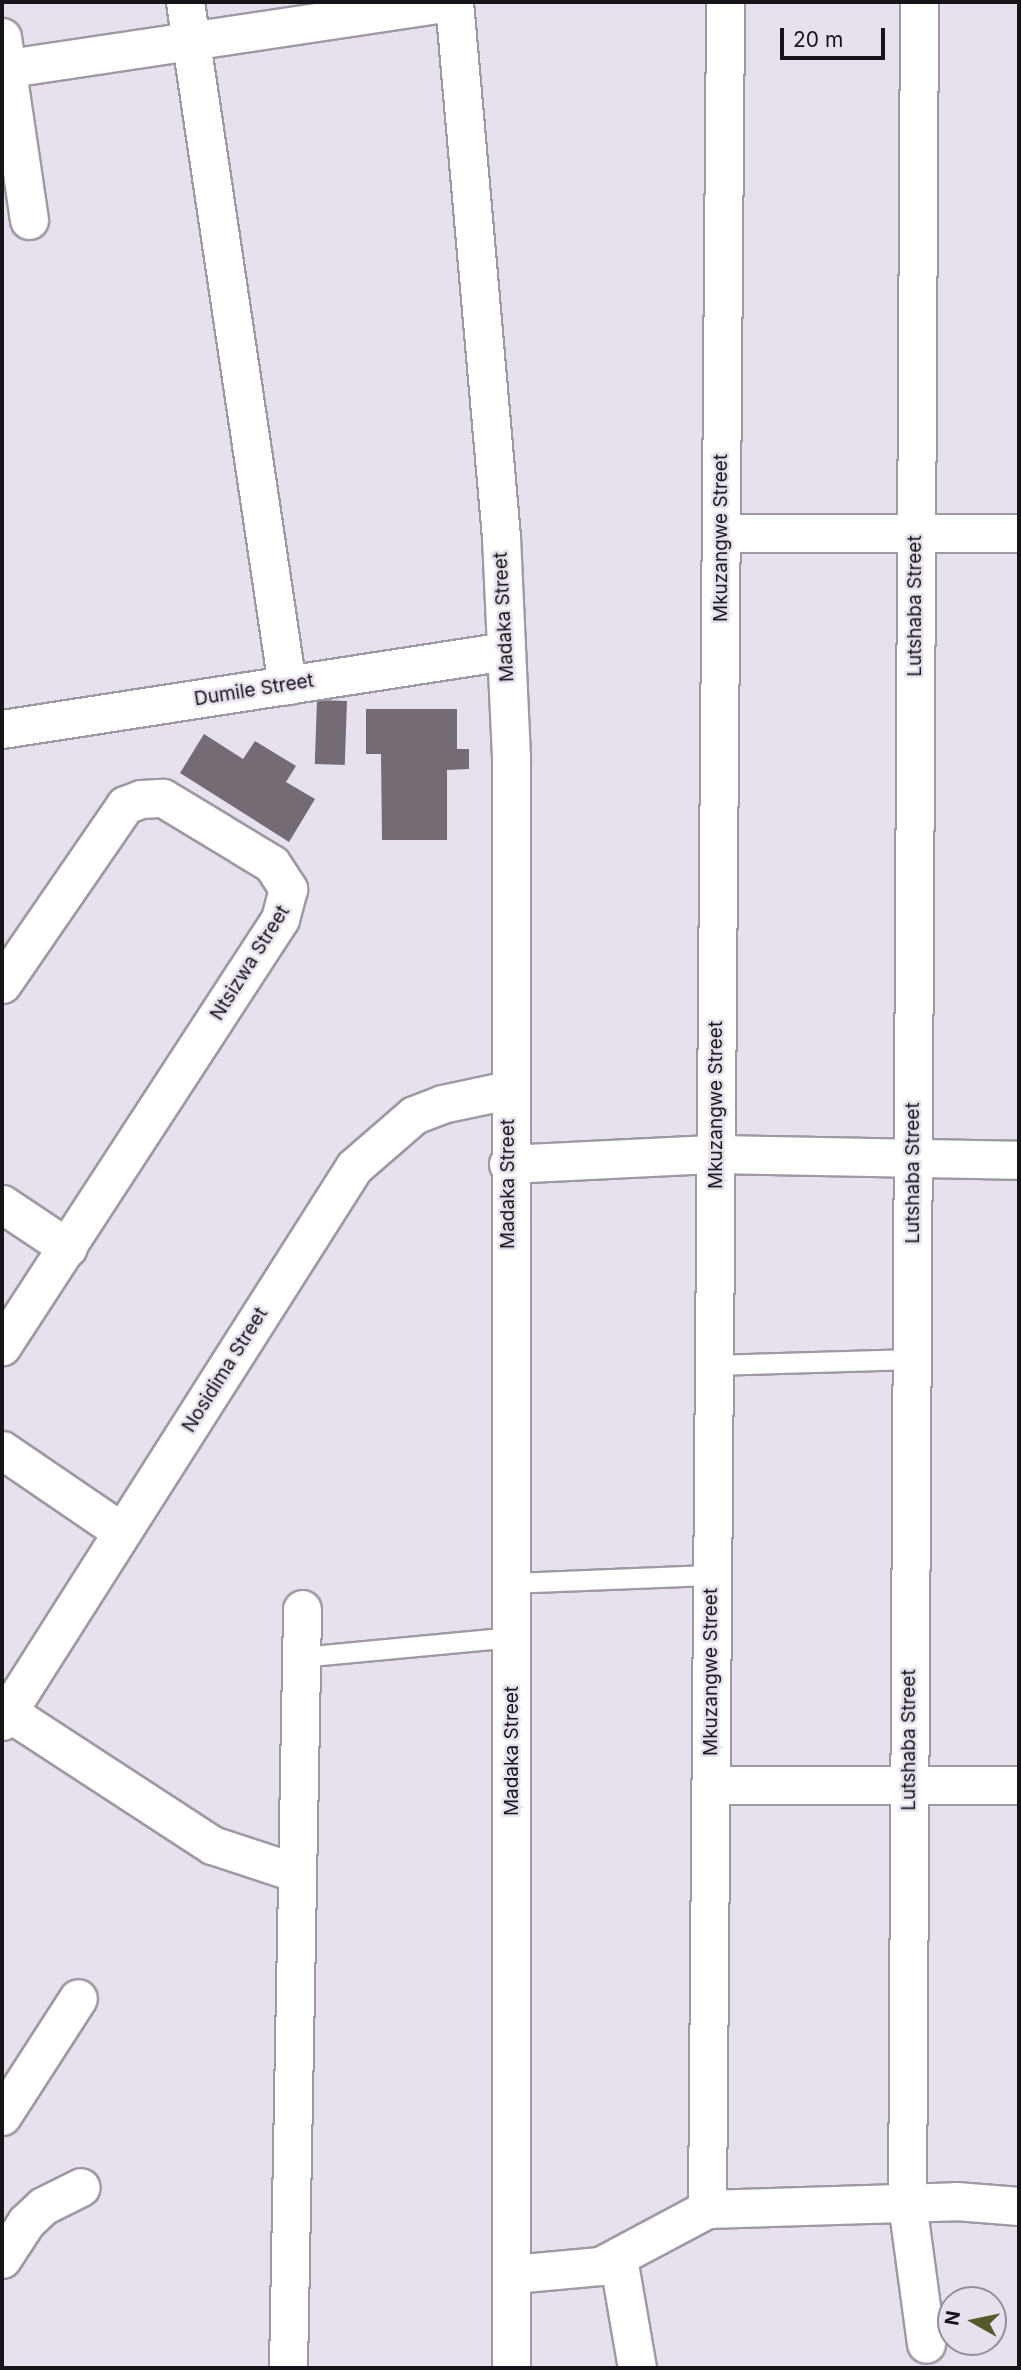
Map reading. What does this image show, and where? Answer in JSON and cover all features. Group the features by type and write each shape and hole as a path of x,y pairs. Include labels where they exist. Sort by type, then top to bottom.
{"street":[{"path":"185,2 287,685"},
{"path":"29,220 3,58 191,39 451,2"},
{"name":"Madaka Street","path":"451,2 501,537 511,757 508,1090 512,1637 511,2368"},
{"name":"Mkuzangwe Street","path":"706,2209 725,2"},
{"name":"Lutshaba Street","path":"919,2 907,2203 926,2344"},
{"path":"721,533 1019,533"},
{"name":"Dumile Street","path":"2,729 506,651"},
{"name":"Ntsizwa Street","path":"2,984 125,805 141,799 163,799 272,864 284,879 289,898 280,919 2,1346"},
{"name":"Nosidima Street","path":"5,1717 354,1167 414,1115 442,1104 508,1090"},
{"path":"508,1164 716,1154 1019,1160"},
{"path":"2,1204 68,1248"},
{"path":"2,1450 122,1532"},
{"path":"288,2368 302,1609"},
{"path":"5,1717 212,1845 297,1873"},
{"path":"710,1785 1019,1785"},
{"path":"2,2116 78,1997"},
{"path":"2,2259 26,2222 44,2206 81,2187"},
{"path":"513,2274 600,2266 618,2258 640,2241 706,2209 907,2203 1019,2206"},
{"path":"618,2258 637,2368"}],"lane":[{"path":"714,1365 912,1359"},
{"path":"511,1583 712,1574"},
{"path":"301,1657 512,1637"}],"building":[{"path":"317,700 347,701 345,765 315,764"},
{"path":"366,709 457,709 457,749 469,749 469,769 447,770 447,840 382,840 381,754 366,754"},
{"path":"204,734 243,759 255,741 296,766 286,782 315,799 289,842 180,773"}]}
